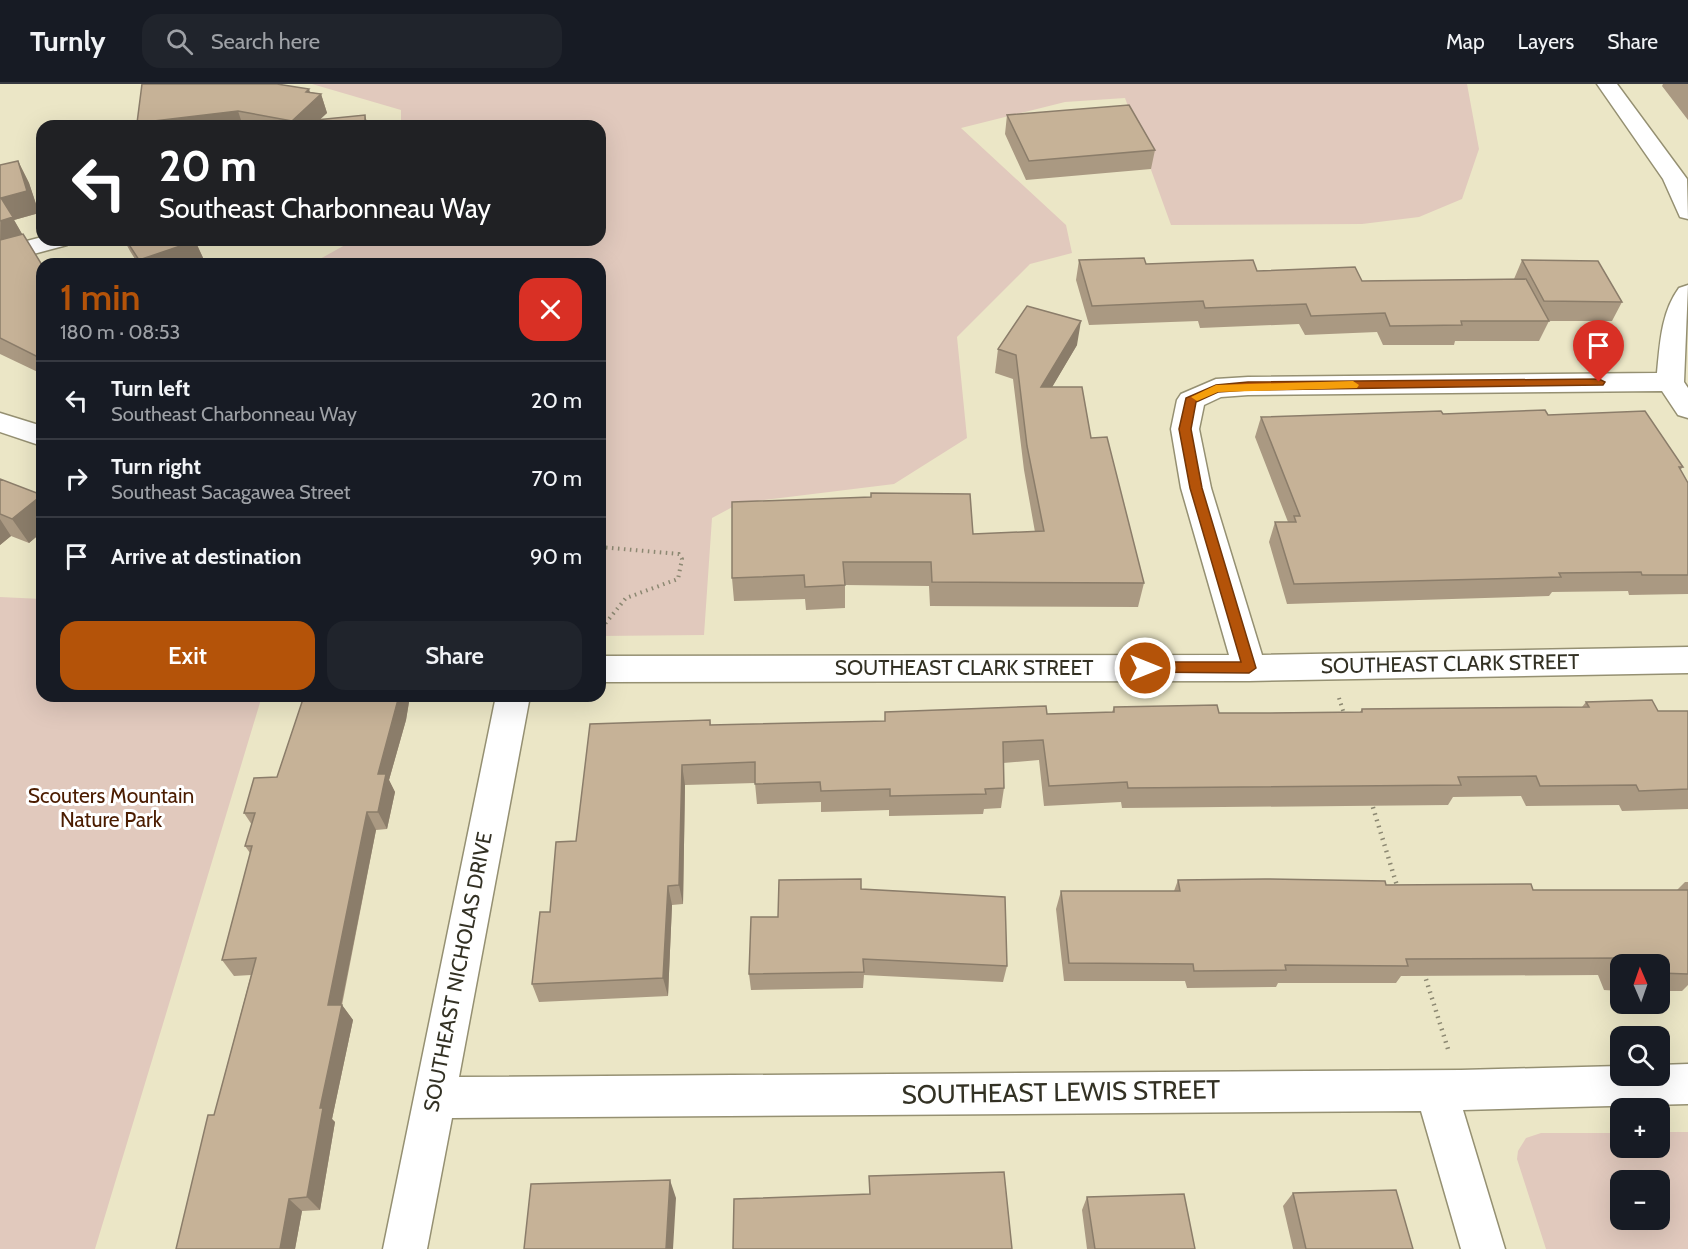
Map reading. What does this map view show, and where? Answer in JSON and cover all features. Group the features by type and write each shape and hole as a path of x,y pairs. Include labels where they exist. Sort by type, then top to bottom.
{"street":[{"path":"1607,86 1675,179 1688,212"},
{"path":"0,256 36,246"},
{"path":"1688,293 1674,329 1670,382 1688,409"},
{"path":"1249,668 1196,488 1185,429 1191,400 1216,388 1248,386 1670,382"},
{"path":"0,422 36,434"},
{"name":"SOUTHEAST CLARK STREET","path":"606,669 1249,668 1688,660"},
{"name":"SOUTHEAST NICHOLAS DRIVE","path":"405,1249 512,702"},
{"name":"SOUTHEAST LEWIS STREET","path":"433,1098 1449,1089 1688,1084"},
{"path":"1449,1089 1483,1249"}],"path":[{"path":"606,548 679,554 682,560 678,579 626,598 606,623"},
{"path":"1329,666 1347,723"},
{"path":"1368,792 1400,895"},
{"path":"1421,964 1449,1089"}],"green space":[{"path":"312,84 1467,84 1479,149 1462,199 1419,217 1362,224 1171,225 1125,98 1065,102 961,128 1066,225 1072,253 1030,264 957,337 967,438 894,484 740,503 712,518 704,635 606,636 606,258 322,258 343,246 606,246 606,120 401,120 401,110"},
{"name":"Scouters Mountain Nature Park","path":"0,597 36,599 36,702 260,702 95,1249 0,1249"},
{"path":"1670,1132 1688,1132 1688,1249 1546,1249 1517,1159 1518,1151 1526,1138 1541,1133 1610,1133 1610,1158 1670,1158"}],"building":[{"path":"142,84 277,84 309,89 306,92 321,94 293,120 238,111 162,120 137,120"},
{"path":"1129,105 1155,150 1029,161 1007,115"},
{"path":"365,115 365,120 316,120"},
{"path":"18,161 27,191 1,198 13,217 0,221 0,165"},
{"path":"23,234 38,258 36,356 0,338 0,240"},
{"path":"130,246 180,246 145,258 138,258"},
{"path":"1144,258 1146,264 1253,260 1257,271 1355,267 1362,281 1526,279 1549,321 1461,321 1462,325 1390,326 1385,313 1311,316 1306,304 1205,308 1203,301 1092,306 1079,260"},
{"path":"1522,260 1598,261 1622,302 1544,301"},
{"path":"1027,306 1081,321 1041,387 1082,387 1091,438 1107,437 1144,583 932,582 931,562 843,562 845,585 805,587 804,575 732,578 732,502 871,497 871,493 970,494 973,534 1044,531 1027,446 1016,355 998,349"},
{"path":"1545,410 1548,415 1645,411 1683,467 1679,467 1688,483 1688,575 1642,575 1641,572 1559,573 1561,577 1294,584 1275,522 1296,522 1294,516 1300,516 1261,417"},
{"path":"0,479 36,493 36,500 12,519 0,514"},
{"path":"1652,700 1658,711 1688,711 1688,789 1639,791 1636,785 1540,786 1536,776 1458,777 1461,785 1128,788 1127,782 1049,786 1043,740 1003,742 1004,788 985,789 986,794 890,796 890,789 821,791 820,782 755,784 755,762 682,765 679,885 668,886 663,978 532,984 540,912 550,912 556,842 576,841 590,724 710,720 710,725 885,721 885,712 1046,706 1047,714 1114,712 1114,707 1217,705 1219,713 1263,713 1362,712 1362,709 1589,707 1586,702"},
{"path":"302,702 397,702 378,774 386,774 378,812 367,812 328,1005 342,1005 320,1108 323,1108 307,1197 289,1199 280,1249 176,1249 208,1115 214,1115 256,958 222,960 252,846 245,846 255,813 244,813 254,778 277,777"},
{"path":"861,879 861,889 1005,897 1007,966 863,959 864,972 749,974 751,917 778,917 779,880"},
{"path":"1178,880 1385,881 1386,885 1531,884 1533,890 1688,890 1688,974 1670,973 1670,954 1610,954 1610,958 1406,959 1408,966 1285,965 1286,970 1194,971 1193,964 1069,963 1061,891 1180,891"},
{"path":"1004,1172 1012,1249 733,1249 734,1199 870,1194 869,1176"},
{"path":"670,1180 666,1249 524,1249 531,1184"},
{"path":"1396,1190 1413,1249 1306,1249 1293,1193"},
{"path":"1184,1194 1195,1249 1095,1249 1087,1197"}],"slow traffic":[{"path":"1197,397 1216,388 1353,385"}],"route":[{"path":"1145,668 1249,668 1196,488 1185,429 1191,400 1216,388 1248,386 1599,382"}]}
